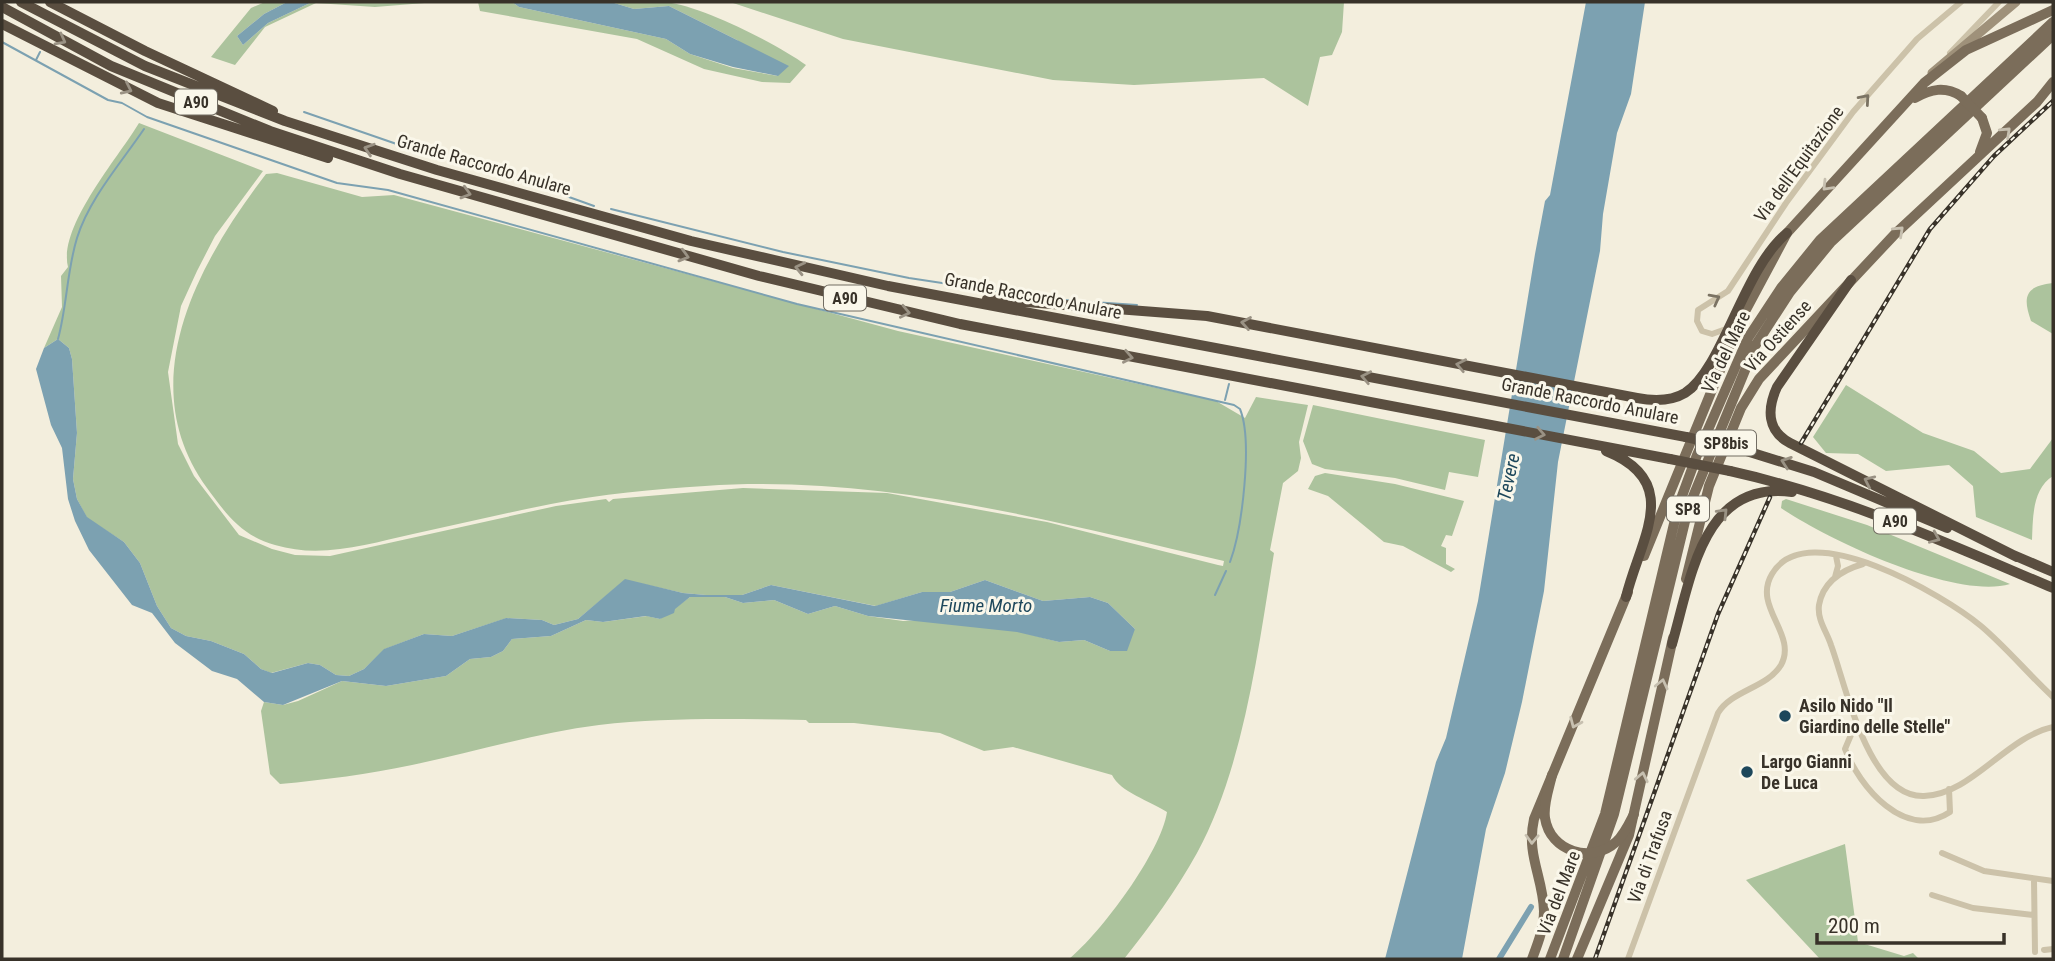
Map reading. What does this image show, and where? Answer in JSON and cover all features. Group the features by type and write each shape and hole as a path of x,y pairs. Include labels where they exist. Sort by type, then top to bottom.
{"highway":[{"name":"Grande Raccordo Anulare","path":"21,2 145,66 310,130 481,183 677,238 798,267 939,296 1647,429 1740,449 1832,479 2053,572"},
{"path":"50,2 310,130"},
{"name":"Grande Raccordo Anulare","path":"2,7 82,51 174,93 259,127 400,174 705,262 856,301 960,324 1730,471 1845,503 2053,588"},
{"name":"Grande Raccordo Anulare","path":"2,24 88,70 169,107 307,152 400,174"},
{"path":"939,296 1178,313 1648,400 1672,399 1694,386 1753,279 1787,233"},
{"path":"1851,280 1777,387 1770,407 1774,428 1790,443 2017,557"},
{"path":"1577,441 1611,453 1640,471 1650,487 1651,513 1626,597"},
{"path":"1672,644 1704,540 1712,526 1731,505 1751,494 1773,490 1845,503"}],"main road":[{"name":"Via Ostiense","path":"1552,775 1741,319 1787,233 1942,63 1980,26 2017,2"},
{"path":"1924,83 1968,49 2053,10"},
{"name":"Via del Mare","path":"1550,959 1604,819 1678,507 1697,455 1748,338 1780,288 1820,240 2053,22"},
{"name":"Via del Mare","path":"1563,959 1614,814 1688,509 1755,346 1801,276 1832,242 2053,34"},
{"path":"2037,102 2053,82"},
{"name":"Via Ostiense","path":"1579,959 1629,835 1703,504 1741,408 1763,374 1851,280 2053,88"},
{"path":"1909,102 1937,90 1952,91 1961,96 1982,118 1987,137 1974,161"},
{"path":"1552,775 1546,803 1546,821 1553,837 1569,850 1588,853 1607,849 1622,835 1633,814"},
{"name":"SP8bis","path":"1532,959 1541,934 1544,913 1532,857 1531,834 1536,809 1552,775"}],"street":[{"name":"Via dell'Equitazione","path":"1726,329 1712,334 1702,331 1697,321 1699,308 1728,291 1792,194 1877,84 1923,33 1961,2"},
{"path":"1980,26 1999,2"},
{"name":"Via di Trafusa","path":"1628,959 1721,708 1773,675 1783,662 1784,642 1766,595 1773,572 1786,560 1799,555 1836,555"},
{"path":"2053,697 1989,633 1954,606 1909,580 1836,555 1838,566 1835,577 1822,595 1819,616 1856,723 1879,766 1901,789 1923,797 1948,789 1982,769 2021,738 2053,727"},
{"path":"1835,577 1864,563"},
{"path":"1856,723 1844,749 1864,783 1889,808 1916,819 1940,817 1950,812 1948,789"},
{"path":"1942,853 1984,871 2053,881"},
{"path":"2034,880 2035,952"},
{"path":"1932,895 1973,908 2033,915"},
{"path":"2044,950 2053,949"}],"green space":[{"path":"265,2 287,2 264,14 237,36 243,45 268,23 312,2 437,2 375,7 316,3 265,27 235,65 211,57 251,8"},
{"path":"478,2 512,2 519,7 666,39 690,54 733,68 778,76 737,40 669,6 634,9 611,2 666,2 699,11 739,27 806,65 790,83 762,82 704,69 637,39 480,11"},
{"path":"730,2 1344,2 1342,32 1332,55 1320,57 1308,106 1264,78 1134,85 1053,80 843,39"},
{"path":"139,123 263,171 215,236 197,271 181,306 168,372 178,444 194,476 239,535 295,555 330,556 556,506 606,499 609,502 613,499 743,488 887,493 1047,522 1218,565 1223,566 1224,561 967,504 902,494 837,487 771,484 686,487 589,497 379,542 327,550 292,549 263,541 244,530 221,507 185,448 175,407 174,366 182,325 197,285 217,246 266,174 277,173 362,197 394,195 898,331 1216,401 1245,418 1256,397 1308,405 1299,442 1301,458 1298,471 1283,483 1270,550 1274,553 1255,667 1227,783 1189,867 1163,908 1124,959 1069,959 1097,931 1128,891 1154,848 1167,812 1128,791 1112,775 1013,747 984,751 940,733 854,723 754,719 651,721 575,728 396,768 280,784 270,774 261,711 264,702 283,705 298,701 342,681 386,686 446,676 470,659 491,657 503,651 512,639 551,636 586,620 603,622 647,616 660,619 690,597 725,597 743,603 774,600 808,614 835,606 868,616 903,621 921,620 1017,631 1059,642 1084,640 1110,651 1135,629 1108,603 1090,597 1043,601 985,580 950,592 922,592 876,606 771,585 742,595 706,595 683,593 625,580 578,619 554,625 542,620 507,618 452,636 424,634 385,649 364,669 349,676 336,675 320,665 308,663 271,673 261,669 244,654 211,641 186,636 171,628 157,606 140,563 124,542 87,518 77,499 73,479 77,433 72,359 69,348 58,339 44,348 62,307 61,276 68,267 67,251 72,233 92,193"},
{"path":"2053,283 2053,334 2031,321 2027,299 2032,290"},
{"path":"1846,385 1923,433 1974,451 2001,473 2030,469 2053,438 2053,476 2037,496 2032,540 1976,517 1973,486 1949,465 1886,471 1858,454 1826,453 1813,437"},
{"path":"1313,405 1485,440 1478,477 1449,472 1445,490 1395,478 1325,469 1312,464 1303,441"},
{"path":"1325,473 1395,484 1464,501 1452,536 1446,535 1441,546 1446,548 1446,564 1455,569 1451,572 1403,546 1384,542 1328,496 1308,489 1315,476"},
{"path":"1786,499 1867,525 2010,584 1986,587 1958,583 1893,564 1802,521 1781,508 1782,501"},
{"path":"1845,844 1858,942 1904,956 1913,953 1919,959 1820,959 1746,880"}],"water":[{"path":"287,2 312,2 268,23 243,45 237,36 264,14"},
{"path":"512,2 611,2 634,9 669,6 789,66 778,76 733,67 690,54 666,39 519,7"},
{"name":"Tevere","path":"1586,2 1645,2 1631,94 1617,133 1603,214 1600,251 1558,462 1544,591 1522,702 1505,773 1486,829 1462,959 1385,959 1436,762 1446,738 1478,601 1535,254 1545,201 1550,195"},
{"name":"Fiume Morto","path":"58,339 69,348 72,359 77,433 73,479 77,499 87,517 124,542 140,563 157,606 171,628 186,636 211,641 244,654 261,669 272,673 308,663 320,665 336,675 349,676 364,669 384,649 424,634 452,636 506,618 542,620 554,625 578,619 625,579 683,593 706,595 742,595 771,585 875,606 922,592 950,592 985,580 1043,601 1090,597 1108,603 1135,629 1127,651 1110,651 1084,640 1059,642 1017,632 868,616 835,606 808,614 774,600 743,603 725,597 690,597 675,609 674,613 660,619 646,616 603,622 586,620 551,636 512,639 503,651 491,657 470,659 446,676 386,686 342,681 283,705 264,702 237,679 212,671 175,643 152,613 132,605 89,550 68,499 62,448 51,425 36,369 44,348"}],"waterway":[{"path":"2,42 108,100 122,103 147,117 337,183 388,190 797,304 1234,405 1240,409 1244,423 1246,463 1242,508 1230,562"},
{"path":"36,60 40,52"},
{"path":"304,112 414,150"},
{"path":"58,339 74,250 82,224 97,195 144,129"},
{"path":"544,188 594,206"},
{"path":"611,209 783,252 909,278 1048,299 1137,305"},
{"path":"1225,400 1229,384"},
{"path":"1215,595 1226,571"},
{"path":"1499,959 1531,907"}],"railway":[{"path":"1801,443 1930,229 1994,156 2053,101"},
{"path":"1595,959 1718,614 1770,497"}],"place":[{"name":"Asilo Nido \"Il Giardino delle Stelle\"","path":"1785,716"},
{"name":"Largo Gianni De Luca","path":"1747,772"}]}
